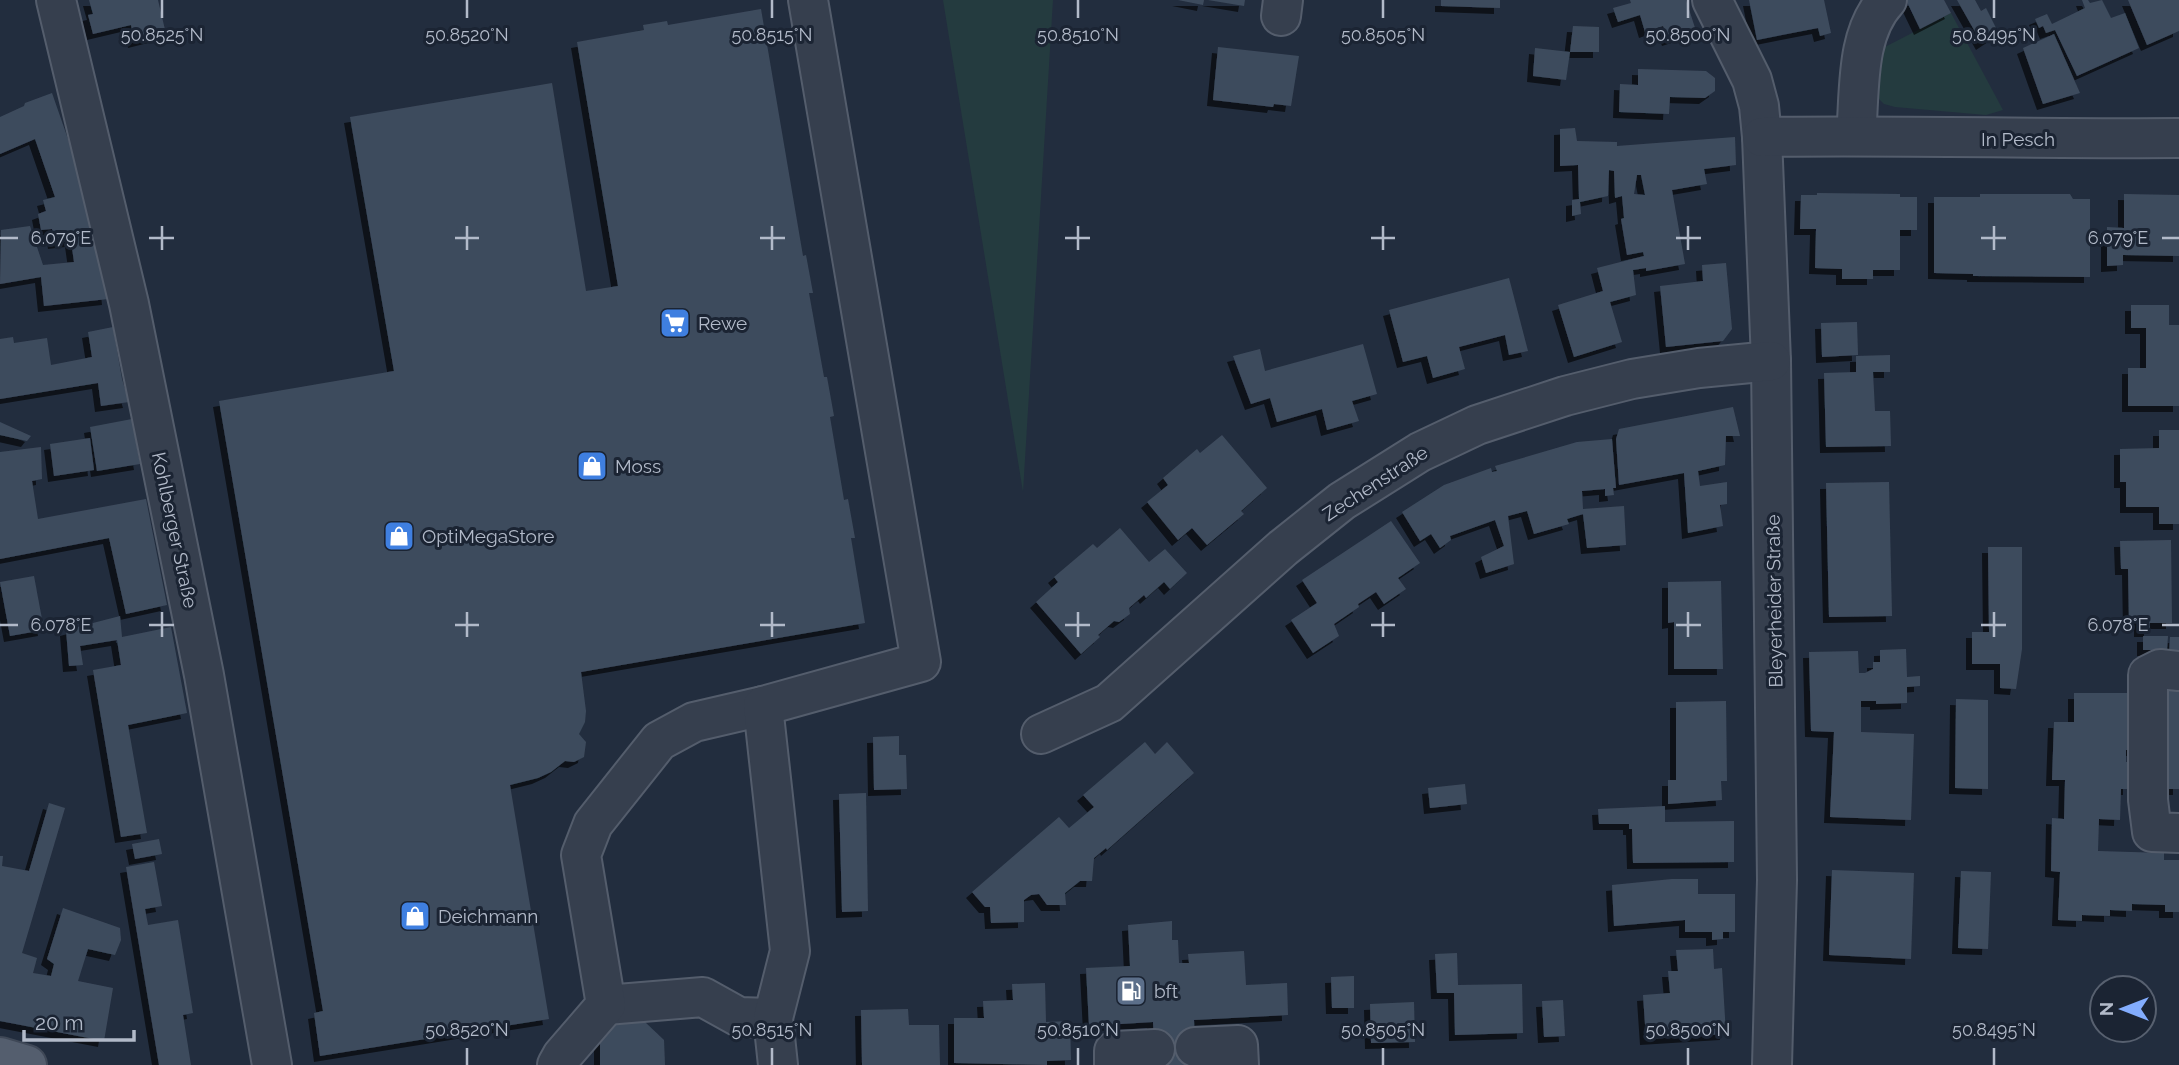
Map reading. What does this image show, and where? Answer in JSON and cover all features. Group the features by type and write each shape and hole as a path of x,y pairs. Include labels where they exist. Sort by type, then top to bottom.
{"main road":[{"path":"0,1057 27,1065"}],"street":[{"name":"Kohlberger Straße","path":"55,0 129,304 202,662 272,1065"},
{"path":"606,1005 581,855 593,824 659,741 694,722 763,706 921,662 808,0"},
{"name":"Bleyerheider Straße","path":"1712,0 1752,80 1759,106 1762,137 1771,360 1777,880 1772,1065"},
{"path":"1856,136 1867,32 1876,12 1887,0"},
{"name":"In Pesch","path":"1762,137 2179,138"},
{"name":"Zechenstraße","path":"1041,734 1109,703 1283,548 1342,501 1420,452 1477,425 1565,396 1632,379 1771,360"},
{"path":"2179,671 2160,669 2148,675 2148,800 2152,832 2179,833"},
{"path":"763,706 790,951 773,1018 778,1065"},
{"path":"557,1065 606,1005 703,997 739,1017 773,1018"},
{"path":"1195,1048 1238,1045 1239,1065"},
{"path":"1114,1065 1114,1051 1155,1049"}],"green space":[{"path":"943,0 1053,0 1023,492"},
{"path":"1951,13 2003,110 1986,115 1884,104 1875,95 1879,50"}],"building":[{"path":"89,0 158,0 166,34 134,42 131,25 93,34 88,15 93,14"},
{"path":"1178,0 1204,0 1203,5"},
{"path":"1208,0 1245,0 1244,6"},
{"path":"1441,0 1500,0 1500,8 1441,6"},
{"path":"1630,0 1686,0 1696,31 1668,40 1663,26 1645,32 1640,15 1618,22 1613,8 1631,3"},
{"path":"1749,0 1824,0 1831,33 1820,36 1818,28 1757,40"},
{"path":"1906,0 1944,0 1951,13 1920,29"},
{"path":"1957,0 1975,0 1981,11 1986,8 1997,30 1992,32 1994,36 1982,44"},
{"path":"2082,0 2088,0 2090,3 2102,0 2111,18 2125,13 2139,48 2077,76 2055,30 2046,33 2043,26 2039,28 2035,19 2047,14 2052,24 2085,8"},
{"path":"2128,0 2179,0 2179,31 2147,45"},
{"path":"761,9 803,256 806,255 813,293 809,293 824,377 827,377 834,416 830,417 844,500 848,499 855,538 851,538 865,623 581,672 586,711 585,722 579,734 586,742 584,757 574,762 565,761 538,778 510,785 549,1019 320,1056 314,1013 323,1011 219,401 394,371 350,117 552,83 586,291 618,286 577,42 644,30 643,25 667,21 668,25"},
{"path":"1573,26 1599,27 1599,52 1570,52"},
{"path":"2054,34 2080,93 2043,104 2023,48"},
{"path":"1218,47 1299,56 1291,106 1274,104 1273,107 1213,100"},
{"path":"1535,48 1570,52 1566,80 1533,76"},
{"path":"1638,69 1706,71 1715,78 1715,91 1705,98 1670,97 1669,114 1619,112 1620,84 1638,85"},
{"path":"52,93 85,188 104,258 108,299 44,306 41,277 0,284 1,230 30,226 43,265 74,262 71,241 54,243 52,229 41,230 38,214 46,211 43,200 55,197 35,139 0,154 0,117 24,106 25,103"},
{"path":"1575,128 1577,141 1617,142 1617,146 1735,137 1736,165 1704,169 1707,184 1672,190 1685,264 1646,271 1646,268 1633,270 1636,295 1610,302 1622,342 1574,357 1558,305 1603,291 1597,268 1644,256 1643,252 1627,255 1621,219 1624,218 1622,196 1615,198 1614,171 1609,170 1608,196 1580,202 1581,214 1572,216 1572,200 1579,199 1578,165 1560,166 1560,129","holes":["1637,175 1641,175 1645,195 1634,194"]},
{"path":"1900,194 1900,197 1917,197 1917,230 1900,230 1900,270 1873,270 1873,279 1842,279 1842,269 1815,268 1816,229 1800,229 1801,195"},
{"path":"1980,194 2070,194 2073,199 2090,199 2090,277 1934,273 1934,197 1980,197"},
{"path":"2124,194 2179,195 2179,256 2123,255 2123,265 2107,266 2107,227 2124,228"},
{"path":"1726,263 1732,329 1723,341 1666,347 1660,286 1703,281 1702,265"},
{"path":"1509,278 1528,351 1509,355 1505,335 1459,347 1465,369 1433,378 1427,356 1403,362 1389,310"},
{"path":"2131,305 2169,305 2169,325 2179,325 2179,406 2128,406 2128,368 2146,368 2146,328 2131,328"},
{"path":"1857,322 1858,355 1822,357 1821,323"},
{"path":"113,327 129,402 101,406 98,383 0,399 0,339 13,337 14,343 47,338 51,365 92,357 88,332"},
{"path":"1363,344 1377,394 1352,401 1359,421 1327,430 1322,409 1277,422 1270,398 1251,404 1233,356 1260,349 1265,371"},
{"path":"1890,355 1890,372 1873,372 1875,411 1890,411 1891,446 1826,447 1824,373 1856,372 1856,356"},
{"path":"1733,407 1740,436 1726,436 1725,465 1698,471 1700,486 1727,482 1727,504 1720,505 1723,526 1688,533 1684,473 1619,485 1616,439 1619,429"},
{"path":"132,419 140,464 97,471 90,427"},
{"path":"0,422 31,436 27,441 0,435"},
{"path":"2159,430 2179,430 2179,524 2159,524 2159,507 2126,507 2126,482 2120,482 2120,449 2159,448"},
{"path":"1222,435 1267,488 1241,511 1244,514 1207,545 1192,528 1178,540 1147,502 1168,485 1163,478 1197,449 1200,453"},
{"path":"90,438 94,470 54,476 50,444"},
{"path":"1612,439 1616,488 1613,488 1614,495 1605,496 1605,489 1582,491 1583,509 1624,506 1626,545 1587,548 1583,514 1567,519 1569,524 1534,534 1527,511 1508,516 1514,564 1486,573 1481,557 1504,546 1495,520 1450,536 1451,540 1440,548 1431,534 1420,541 1402,512 1444,485 1491,468 1492,472 1497,471 1495,466 1577,442"},
{"path":"41,447 42,479 32,481 38,519 146,499 167,605 126,614 109,538 0,559 0,452"},
{"path":"1889,482 1892,616 1829,617 1826,483"},
{"path":"1391,521 1420,563 1398,578 1406,589 1384,604 1376,592 1358,604 1359,607 1334,624 1339,636 1313,653 1291,620 1317,603 1302,580"},
{"path":"1120,528 1149,562 1165,549 1187,573 1170,589 1164,582 1146,598 1144,595 1129,608 1130,614 1119,622 1114,621 1081,654 1036,602 1058,582 1054,577 1093,544 1097,548"},
{"path":"2171,540 2172,623 2150,623 2150,631 2140,631 2140,623 2129,623 2128,569 2121,569 2120,541"},
{"path":"1988,547 2022,547 2022,649 2016,689 2000,688 2000,664 1972,664 1972,632 1989,632"},
{"path":"34,576 44,630 10,636 0,582"},
{"path":"1721,581 1723,669 1674,669 1674,622 1668,623 1668,582"},
{"path":"120,616 122,637 171,627 187,713 128,725 147,833 121,837 93,670 121,665 117,640 80,646 83,665 69,666 66,630"},
{"path":"2143,636 2168,636 2167,650 2143,650"},
{"path":"2170,637 2179,637 2179,654 2169,654"},
{"path":"1906,649 1907,677 1920,676 1920,686 1907,687 1907,703 1876,704 1876,701 1861,701 1861,732 1914,734 1911,820 1830,817 1834,732 1811,731 1809,652 1858,651 1859,673 1865,673 1873,669 1873,662 1880,662 1880,650"},
{"path":"2159,683 2179,683 2179,789 2157,789"},
{"path":"2074,693 2127,693 2127,722 2134,723 2134,750 2126,750 2129,789 2121,789 2120,820 2099,819 2098,851 2164,853 2164,860 2179,860 2179,912 2165,912 2165,905 2132,904 2132,911 2110,910 2110,916 2082,915 2082,921 2058,920 2060,872 2051,871 2052,818 2064,819 2065,780 2052,780 2054,722 2074,722"},
{"path":"1956,699 1988,700 1988,789 1955,788"},
{"path":"1726,701 1727,781 1721,781 1722,800 1668,804 1668,780 1676,780 1676,702"},
{"path":"899,736 899,755 906,755 907,789 874,790 873,737"},
{"path":"1145,742 1155,754 1167,742 1194,773 1107,850 1106,848 1094,858 1092,881 1080,881 1065,893 1066,905 1047,905 1039,894 1031,895 1024,900 1024,922 991,923 990,907 985,907 972,892 1059,817 1069,828 1094,807 1083,795"},
{"path":"1465,784 1467,804 1430,808 1428,788"},
{"path":"866,793 868,911 842,912 839,794"},
{"path":"49,803 65,808 22,953 37,958 33,973 51,976 54,964 47,959 63,908 120,928 121,940 115,955 88,949 78,981 113,988 104,1041 0,1021 0,856 3,856 2,866 29,871"},
{"path":"1665,806 1665,822 1734,821 1734,862 1633,863 1632,829 1629,829 1629,824 1599,824 1598,809"},
{"path":"159,839 162,854 135,859 132,844"},
{"path":"154,862 162,906 145,909 148,925 178,920 193,1013 183,1015 191,1065 159,1065 126,867"},
{"path":"1832,870 1914,873 1911,959 1829,955"},
{"path":"1961,871 1991,872 1988,949 1958,948"},
{"path":"1698,879 1698,894 1735,894 1735,932 1723,932 1723,939 1712,940 1712,932 1685,932 1685,920 1614,926 1612,885"},
{"path":"1172,921 1172,940 1178,940 1179,963 1189,963 1188,954 1244,951 1246,985 1287,983 1288,1015 1194,1020 1196,1065 1155,1065 1153,1022 1089,1026 1086,968 1130,966 1128,925"},
{"path":"1713,949 1714,969 1722,968 1726,1034 1646,1039 1643,995 1670,993 1668,971 1678,971 1676,950"},
{"path":"1457,953 1458,985 1522,984 1523,1033 1455,1035 1454,993 1437,993 1435,954"},
{"path":"1354,976 1354,1008 1332,1008 1331,977"},
{"path":"1045,983 1046,1022 1070,1021 1071,1060 1047,1061 1047,1065 954,1063 954,1018 984,1018 983,1001 1013,1000 1012,984"},
{"path":"1563,1000 1565,1036 1544,1037 1542,1001"},
{"path":"1414,1002 1415,1042 1371,1043 1370,1004"},
{"path":"908,1009 909,1025 939,1025 940,1065 862,1065 861,1010"},
{"path":"617,1022 645,1022 664,1040 665,1065 600,1065 600,1041"}],"place":[{"name":"Rewe","path":"675,323"},
{"name":"Moss","path":"592,466"},
{"name":"OptiMegaStore","path":"399,536"},
{"name":"Deichmann","path":"415,916"},
{"name":"bft","path":"1131,991"}]}
